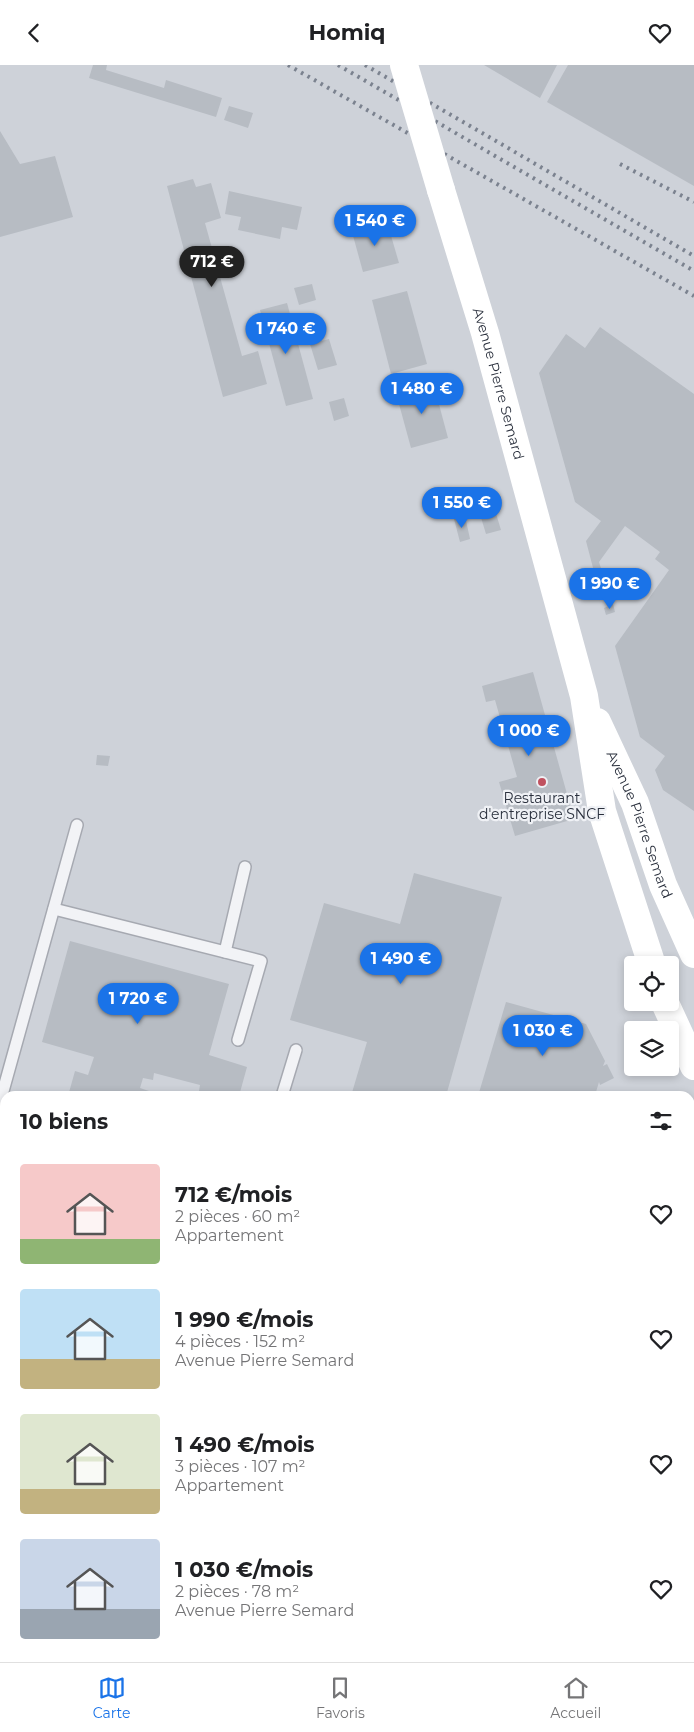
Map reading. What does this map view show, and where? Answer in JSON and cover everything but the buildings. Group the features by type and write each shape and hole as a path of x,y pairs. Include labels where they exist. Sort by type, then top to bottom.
{"street":[{"name":"Avenue Pierre Semard","path":"404,65 485,333 584,696 602,811 649,956"},
{"name":"Avenue Pierre Semard","path":"584,696 635,803 664,885 694,954"},
{"path":"669,1011 694,1066"}],"lane":[{"path":"3,1091 77,825"},
{"path":"225,952 245,867"},
{"path":"54,909 261,961 238,1040"},
{"path":"283,1091 296,1049"}],"shaded area":[{"path":"0,65 694,65 694,1091 0,1091"}],"railway":[{"path":"288,65 694,296"},
{"path":"338,65 694,271"},
{"path":"365,65 694,256"},
{"path":"620,164 694,202"}],"place":[{"name":"Restaurant d'entreprise SNCF","path":"542,782"}]}
